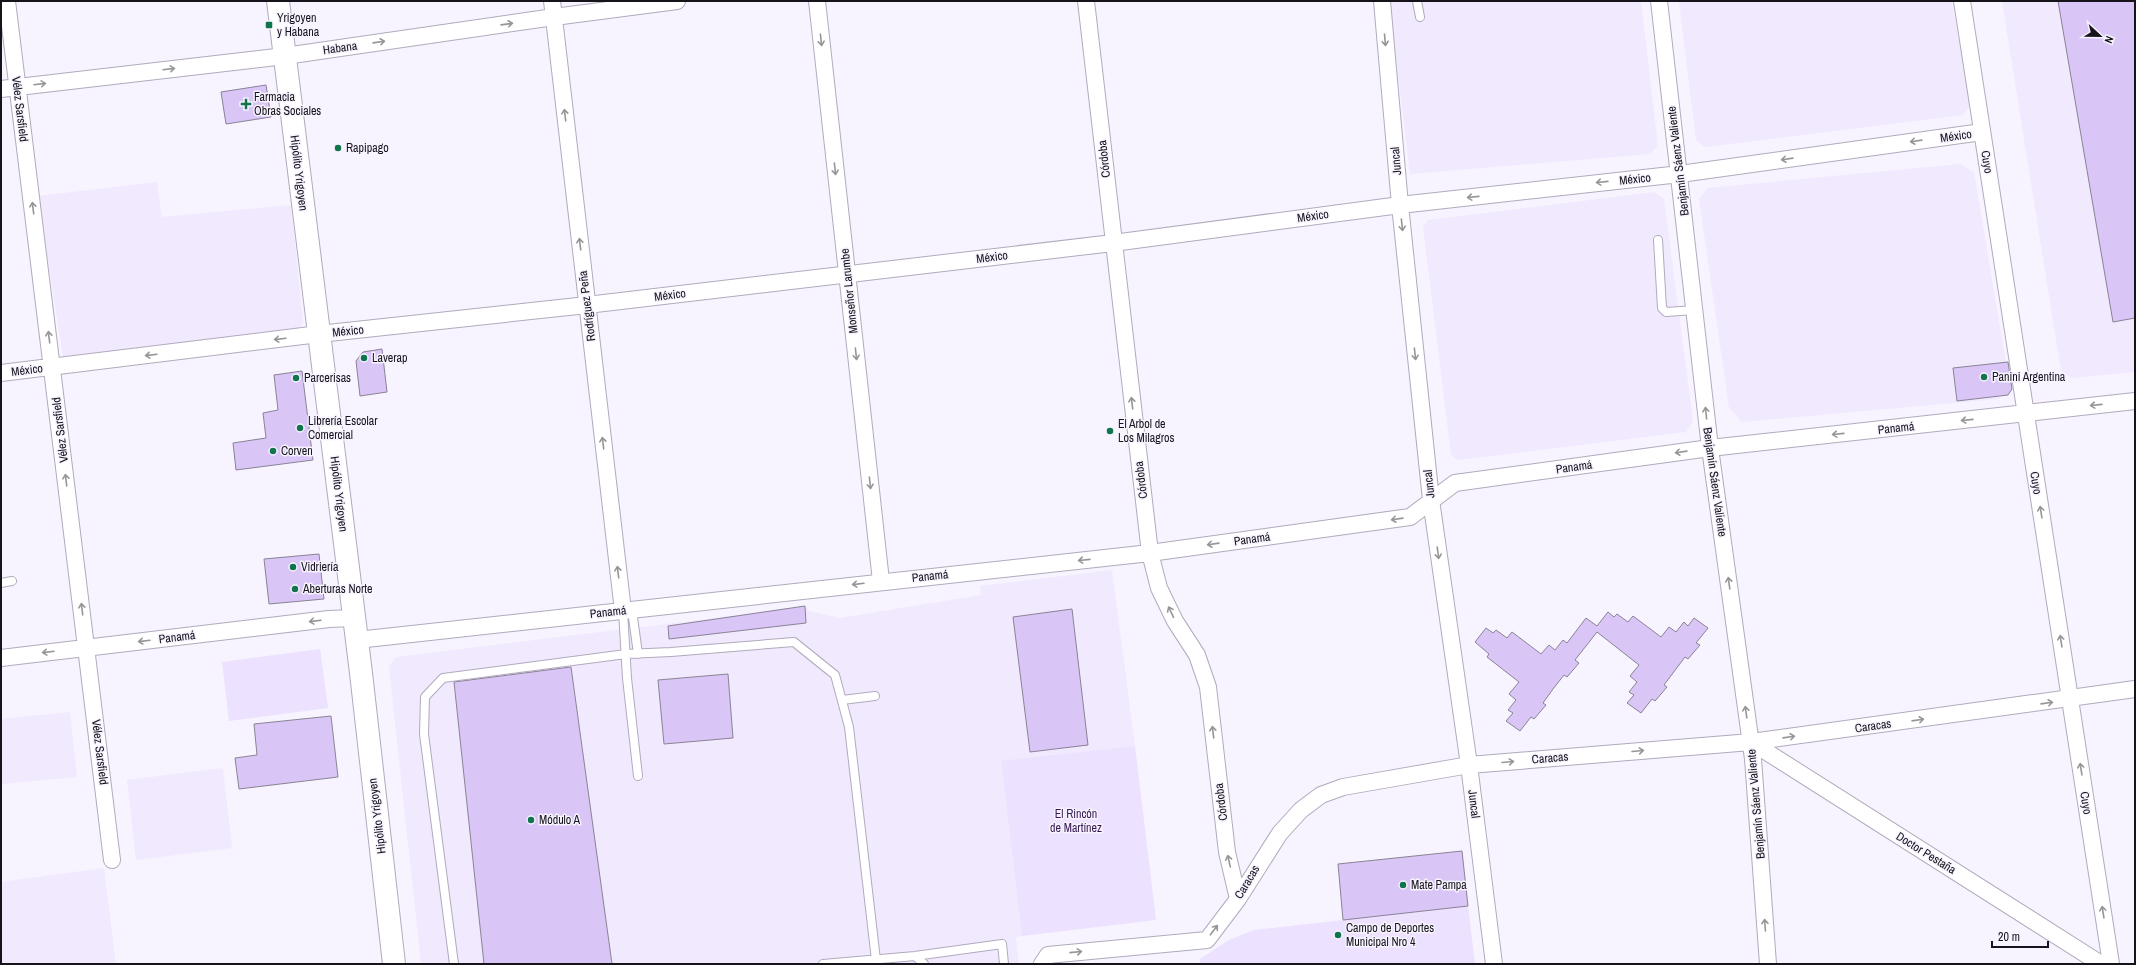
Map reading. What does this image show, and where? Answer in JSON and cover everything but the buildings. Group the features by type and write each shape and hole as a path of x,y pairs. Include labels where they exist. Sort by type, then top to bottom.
{"street":[{"name":"Vélez Sarsfield","path":"7,1 53,367 112,860"},
{"name":"Hipólito Yrigoyen","path":"278,1 357,640 394,964"},
{"name":"Habana","path":"1,89 285,56 553,9 677,1"},
{"name":"Monseñor Larumbe","path":"817,1 881,582"},
{"name":"Córdoba","path":"1086,1 1150,553 1159,588 1175,622 1197,655 1208,687 1227,852 1238,899"},
{"name":"Juncal","path":"1382,1 1400,205 1430,500 1469,765 1494,964"},
{"name":"Benjamín Sáenz Valiente","path":"1659,1 1680,174 1710,448 1753,759 1768,964"},
{"name":"Cuyo","path":"1962,1 2111,964"},
{"name":"Rodríguez Peña","path":"553,9 587,305 628,610"},
{"name":"México","path":"1,373 319,334 587,305 1113,243 1400,205 1680,174 1982,132"},
{"name":"Panamá","path":"357,640 1150,553 1410,517 1430,500 1455,483 1710,448 2135,401"},
{"name":"Panamá","path":"1,658 329,619 354,618"},
{"name":"Caracas","path":"1042,964 1048,955 1207,940 1238,899 1280,833 1301,810 1322,795 1344,787 1469,765 1751,742 2070,700 2135,689"},
{"name":"Doctor Pestaña","path":"1751,742 2102,964"}],"lane":[{"path":"1417,1 1420,17"},
{"path":"1658,240 1662,308 1666,312 1695,310"},
{"path":"1,583 12,580"},
{"path":"628,610 638,654"},
{"path":"628,610 626,654 638,776"},
{"path":"454,964 424,734 425,697 443,678 626,654 794,642 835,675 849,727 876,960"},
{"path":"842,700 875,696"},
{"path":"822,964 915,956 1002,944 1004,964"},
{"path":"915,956 924,964"}],"shaded area":[{"path":"1389,1 1641,1 1658,146 1650,154 1410,174"},
{"path":"1679,1 1952,1 1970,105 1963,115 1705,147 1696,140"},
{"path":"2002,1 2135,1 2135,372 2071,378 2061,371"},
{"path":"1960,164 1974,172 2010,387 1998,399 1742,422 1729,408 1699,199 1708,188"},
{"path":"157,182 162,217 291,205 303,321 301,326 295,330 63,357 38,196"},
{"path":"1655,192 1664,199 1693,421 1686,432 1458,460 1451,455 1423,227 1428,220"},
{"path":"1112,570 1135,746 1001,762 1022,936 1016,937 1019,964 421,964 389,667 396,657 806,607 809,611 840,618 981,595 980,586"},
{"path":"70,712 77,777 1,784 1,719"},
{"path":"223,768 232,848 136,860 127,780"},
{"path":"104,868 116,964 1,964 1,882"}],"green space":[{"path":"320,649 328,708 229,721 222,662"},
{"name":"El Rincón de Martínez","path":"1135,746 1156,920 1022,936 1001,761"},
{"name":"Campo de Deportes Municipal Nro 4","path":"1468,906 1475,964 1200,964 1200,959 1229,940 1254,930"}],"place":[{"name":"Yrigoyen y Habana","path":"269,25"},
{"name":"Farmacia Obras Sociales","path":"246,104"},
{"name":"Rapipago","path":"338,148"},
{"name":"Laverap","path":"364,358"},
{"name":"Panini Argentina","path":"1984,377"},
{"name":"Parcerisas","path":"296,378"},
{"name":"Librería Escolar Comercial","path":"300,428"},
{"name":"El Arbol de Los Milagros","path":"1110,431"},
{"name":"Corven","path":"273,451"},
{"name":"Vidriería","path":"293,567"},
{"name":"Aberturas Norte","path":"295,589"},
{"name":"Módulo A","path":"531,820"},
{"name":"Mate Pampa","path":"1403,885"},
{"name":"Campo de Deportes Municipal Nro 4","path":"1338,935"}]}
